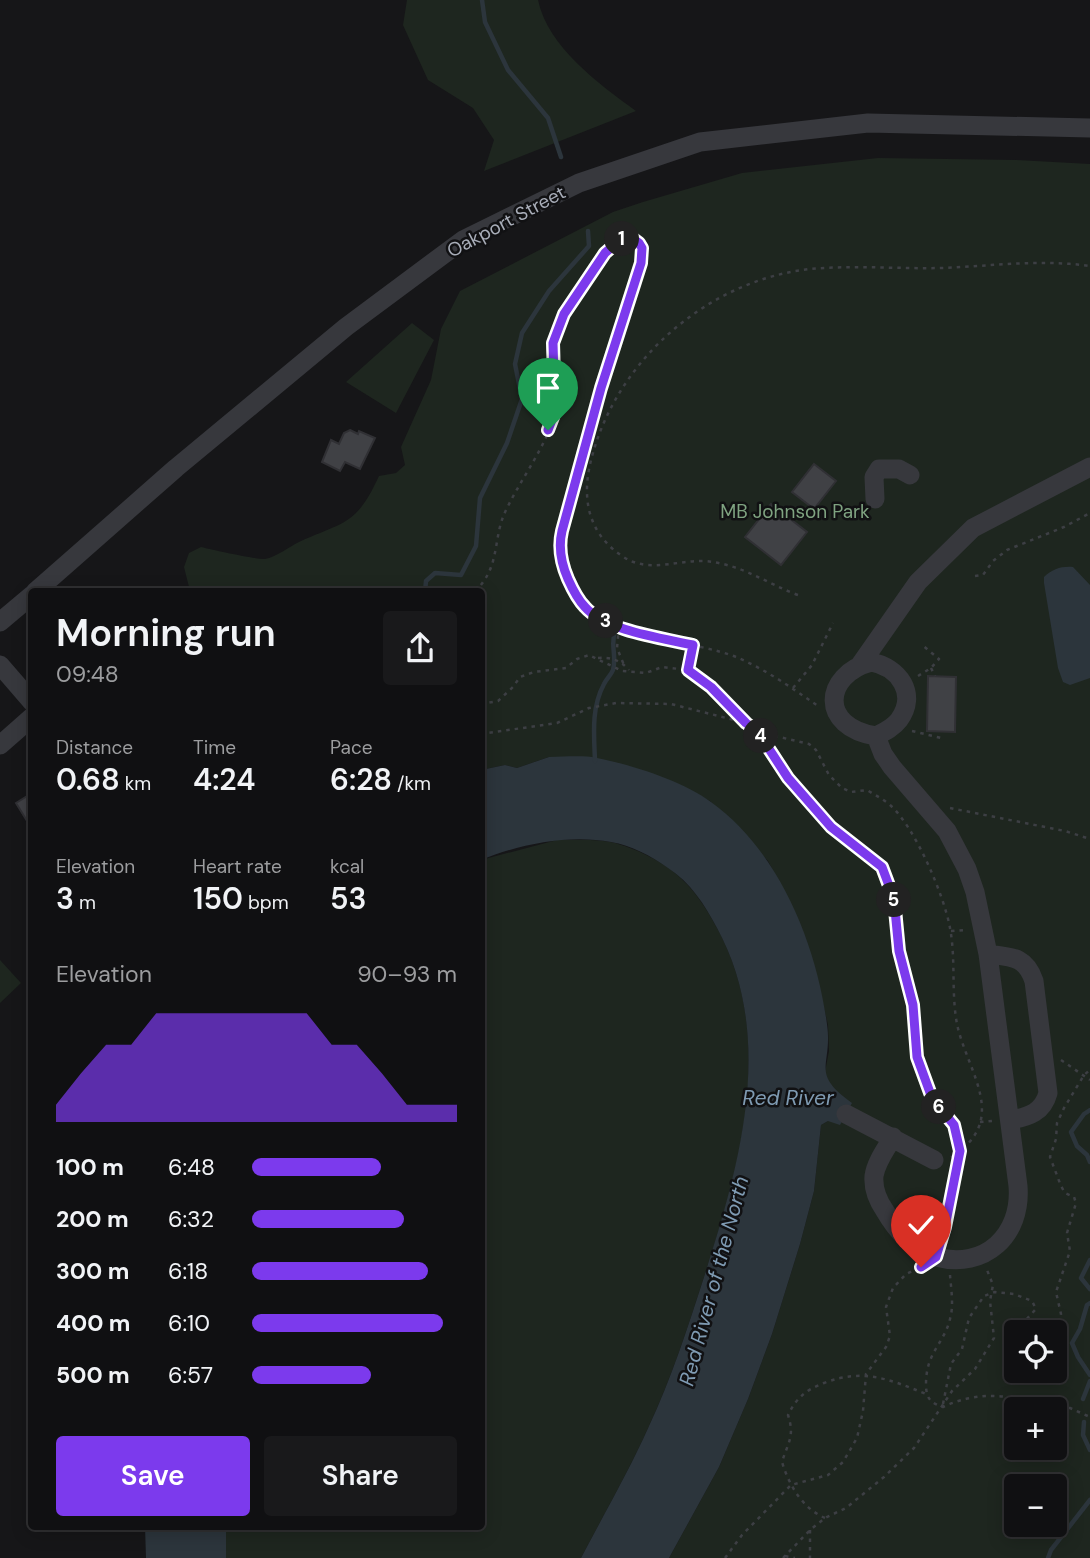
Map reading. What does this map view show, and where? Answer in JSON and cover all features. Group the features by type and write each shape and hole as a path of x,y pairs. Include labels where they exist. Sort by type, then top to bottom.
{"street":[{"name":"Oakport Street","path":"39,588 176,468 346,327 463,240 579,183 700,142 868,123 1090,128"},
{"path":"860,665 871,662 883,664 893,670 902,683 906,701 904,712 889,729 876,736 856,732 839,718 834,708 835,697 845,677 860,665 918,582 972,528 1090,467"},
{"path":"875,499 874,477 879,469 899,469 910,475"},
{"name":"Oakport Street","path":"0,622 28,597"},
{"path":"0,665 28,697"},
{"path":"0,745 28,720"},
{"path":"876,736 892,767 947,831 967,869 975,892 988,954 1019,1202 1016,1219 1009,1232 1001,1241 978,1255 944,1258 922,1251 905,1237 889,1218 877,1196 874,1175 880,1158 893,1137"},
{"path":"988,954 1019,959 1030,967 1034,981 1048,1093 1045,1103 1028,1117 1010,1120"},
{"path":"846,1114 934,1160"}],"path":[{"path":"479,588 489,572 503,517 555,412 553,343 564,314 605,253 620,240 631,237 636,239 642,248 641,263 601,388 562,531 559,548 569,582 584,607 601,619 745,661 839,718"},
{"path":"798,595 779,588 762,577 725,564 688,561 654,566 633,561 612,549 595,528 586,503 587,484 597,438 616,399 647,355 675,328 713,300 755,282 786,273 810,269 1030,264 1090,266"},
{"path":"975,576 983,575 993,561 1007,550 1065,527 1090,513"},
{"path":"793,689 817,657 833,623"},
{"path":"619,626 617,648 624,665"},
{"path":"902,683 932,668 939,659 921,643"},
{"path":"688,670 693,645"},
{"path":"485,703 498,701 520,677 534,672 566,668 577,659 589,655 622,671 646,673 662,667 688,670 711,687 758,732 788,778 831,827 882,867 894,899 899,951 913,1005 917,1057 932,1098 954,1125 960,1151 945,1227 944,1258 949,1267 951,1318 928,1362 926,1394 932,1404 943,1407 961,1398 1004,1397"},
{"path":"598,658 609,657 631,672"},
{"path":"932,668 935,676"},
{"path":"485,733 557,723 589,708 615,703 671,704 746,723"},
{"path":"758,732 809,744 816,750 829,775 842,788 851,792 867,790 891,806 911,831 943,898 951,931 953,991 958,1027 983,1099 980,1122 970,1142 960,1151"},
{"path":"920,797 951,809 1065,831 1090,839"},
{"path":"1043,1051 1090,1080"},
{"path":"1060,1320 1056,1292 1070,1251 1067,1233 1076,1203 1074,1197 1065,1193 1061,1186 1051,1157 1057,1123 1084,1075 1090,1070"},
{"path":"784,1557 810,1530 825,1518 846,1508 914,1448 952,1391 975,1369 994,1338 990,1301 993,1286 978,1255"},
{"path":"725,1558 742,1535 791,1485 828,1475 844,1462 857,1438 863,1411 866,1374 886,1347 890,1336 886,1307 892,1288 906,1274 944,1258"},
{"path":"943,1407 951,1364 962,1349 969,1318 984,1296 991,1293 1014,1294 1035,1304 1036,1309 1026,1320"},
{"path":"825,1518 812,1512 791,1485 782,1462 792,1438 788,1415 796,1400 808,1389 841,1377 866,1374 926,1394"},
{"path":"1067,1408 1088,1415"},
{"path":"810,1530 810,1558"},
{"path":"784,1557 795,1558"}],"green space":[{"path":"407,0 538,0 552,33 564,49 606,89 636,111 484,171 494,140 473,108 428,80 403,25"},
{"name":"MB Johnson Park","path":"878,158 1090,164 1090,1558 669,1558 719,1467 772,1334 814,1191 821,1125 828,1121 838,1093 829,1084 825,1072 829,1051 828,1025 816,973 791,905 768,861 710,801 673,782 631,767 549,757 517,768 505,765 485,769 485,588 189,588 184,567 189,553 201,547 265,559 348,520 356,513 379,476 396,473 405,465 401,447 431,380 441,329 460,291 613,212 742,173"},
{"path":"412,323 434,340 396,413 346,382"},
{"path":"557,840 610,842 645,854 671,870 692,889 717,928 735,970 745,1013 749,1057 740,1147 717,1235 679,1353 641,1443 581,1558 226,1558 226,1530 485,1530 485,859"},
{"path":"0,960 21,983 0,1003"}],"water":[{"path":"1073,567 1090,585 1090,678 1070,685 1063,682 1058,668 1044,577 1057,569"},
{"name":"Red River","path":"579,756 626,765 686,787 711,802 735,822 775,872 803,931 822,993 828,1038 827,1076 831,1084 852,1103 840,1125 828,1121 821,1125 814,1191 772,1334 719,1467 669,1558 581,1558 657,1408 685,1334 717,1235 739,1147 746,1102 748,1058 745,1013 735,970 717,928 683,880 655,859 618,843 578,839 528,845 485,859 485,769 505,765 517,768 549,757"},
{"path":"145,1530 226,1530 226,1558 146,1558"}],"building":[{"path":"350,430 375,438 360,469 345,462 340,471 322,462 331,440 339,444 344,433"},
{"path":"814,464 836,481 814,509 792,492"},
{"path":"771,504 807,532 781,565 745,537"},
{"path":"928,676 956,677 955,732 927,731"},
{"path":"28,796 28,822 16,803"}],"waterway":[{"path":"482,0 485,22 508,70 548,118 561,157"},
{"path":"425,588 426,581 435,573 461,575 476,546 480,498 507,443 522,399 515,364 522,333 549,291 589,246 588,231"},
{"path":"595,761 595,712 600,693 613,670 615,631"},
{"path":"1090,1110 1071,1132 1077,1146 1090,1162"},
{"path":"1090,1260 1081,1278 1090,1289"},
{"path":"1090,1303 1072,1343 1090,1375"},
{"path":"1083,1399 1090,1381"},
{"path":"1084,1422 1083,1435 1090,1450"},
{"path":"1048,1558 1051,1550 1090,1500"}],"route":[{"path":"548,430 555,412 556,397 552,373 553,343 564,314 605,253 620,240 631,237 636,239 642,248 641,263 601,388 560,539 559,548 564,569 584,607 601,619 632,631 693,645 688,670 711,687 758,732 788,778 831,827 882,867 894,899 899,951 913,1005 917,1057 932,1098 954,1125 960,1151 945,1227 936,1257 921,1267"}],"water label":[{"name":"Red River of the North","path":"714,1281"}]}
